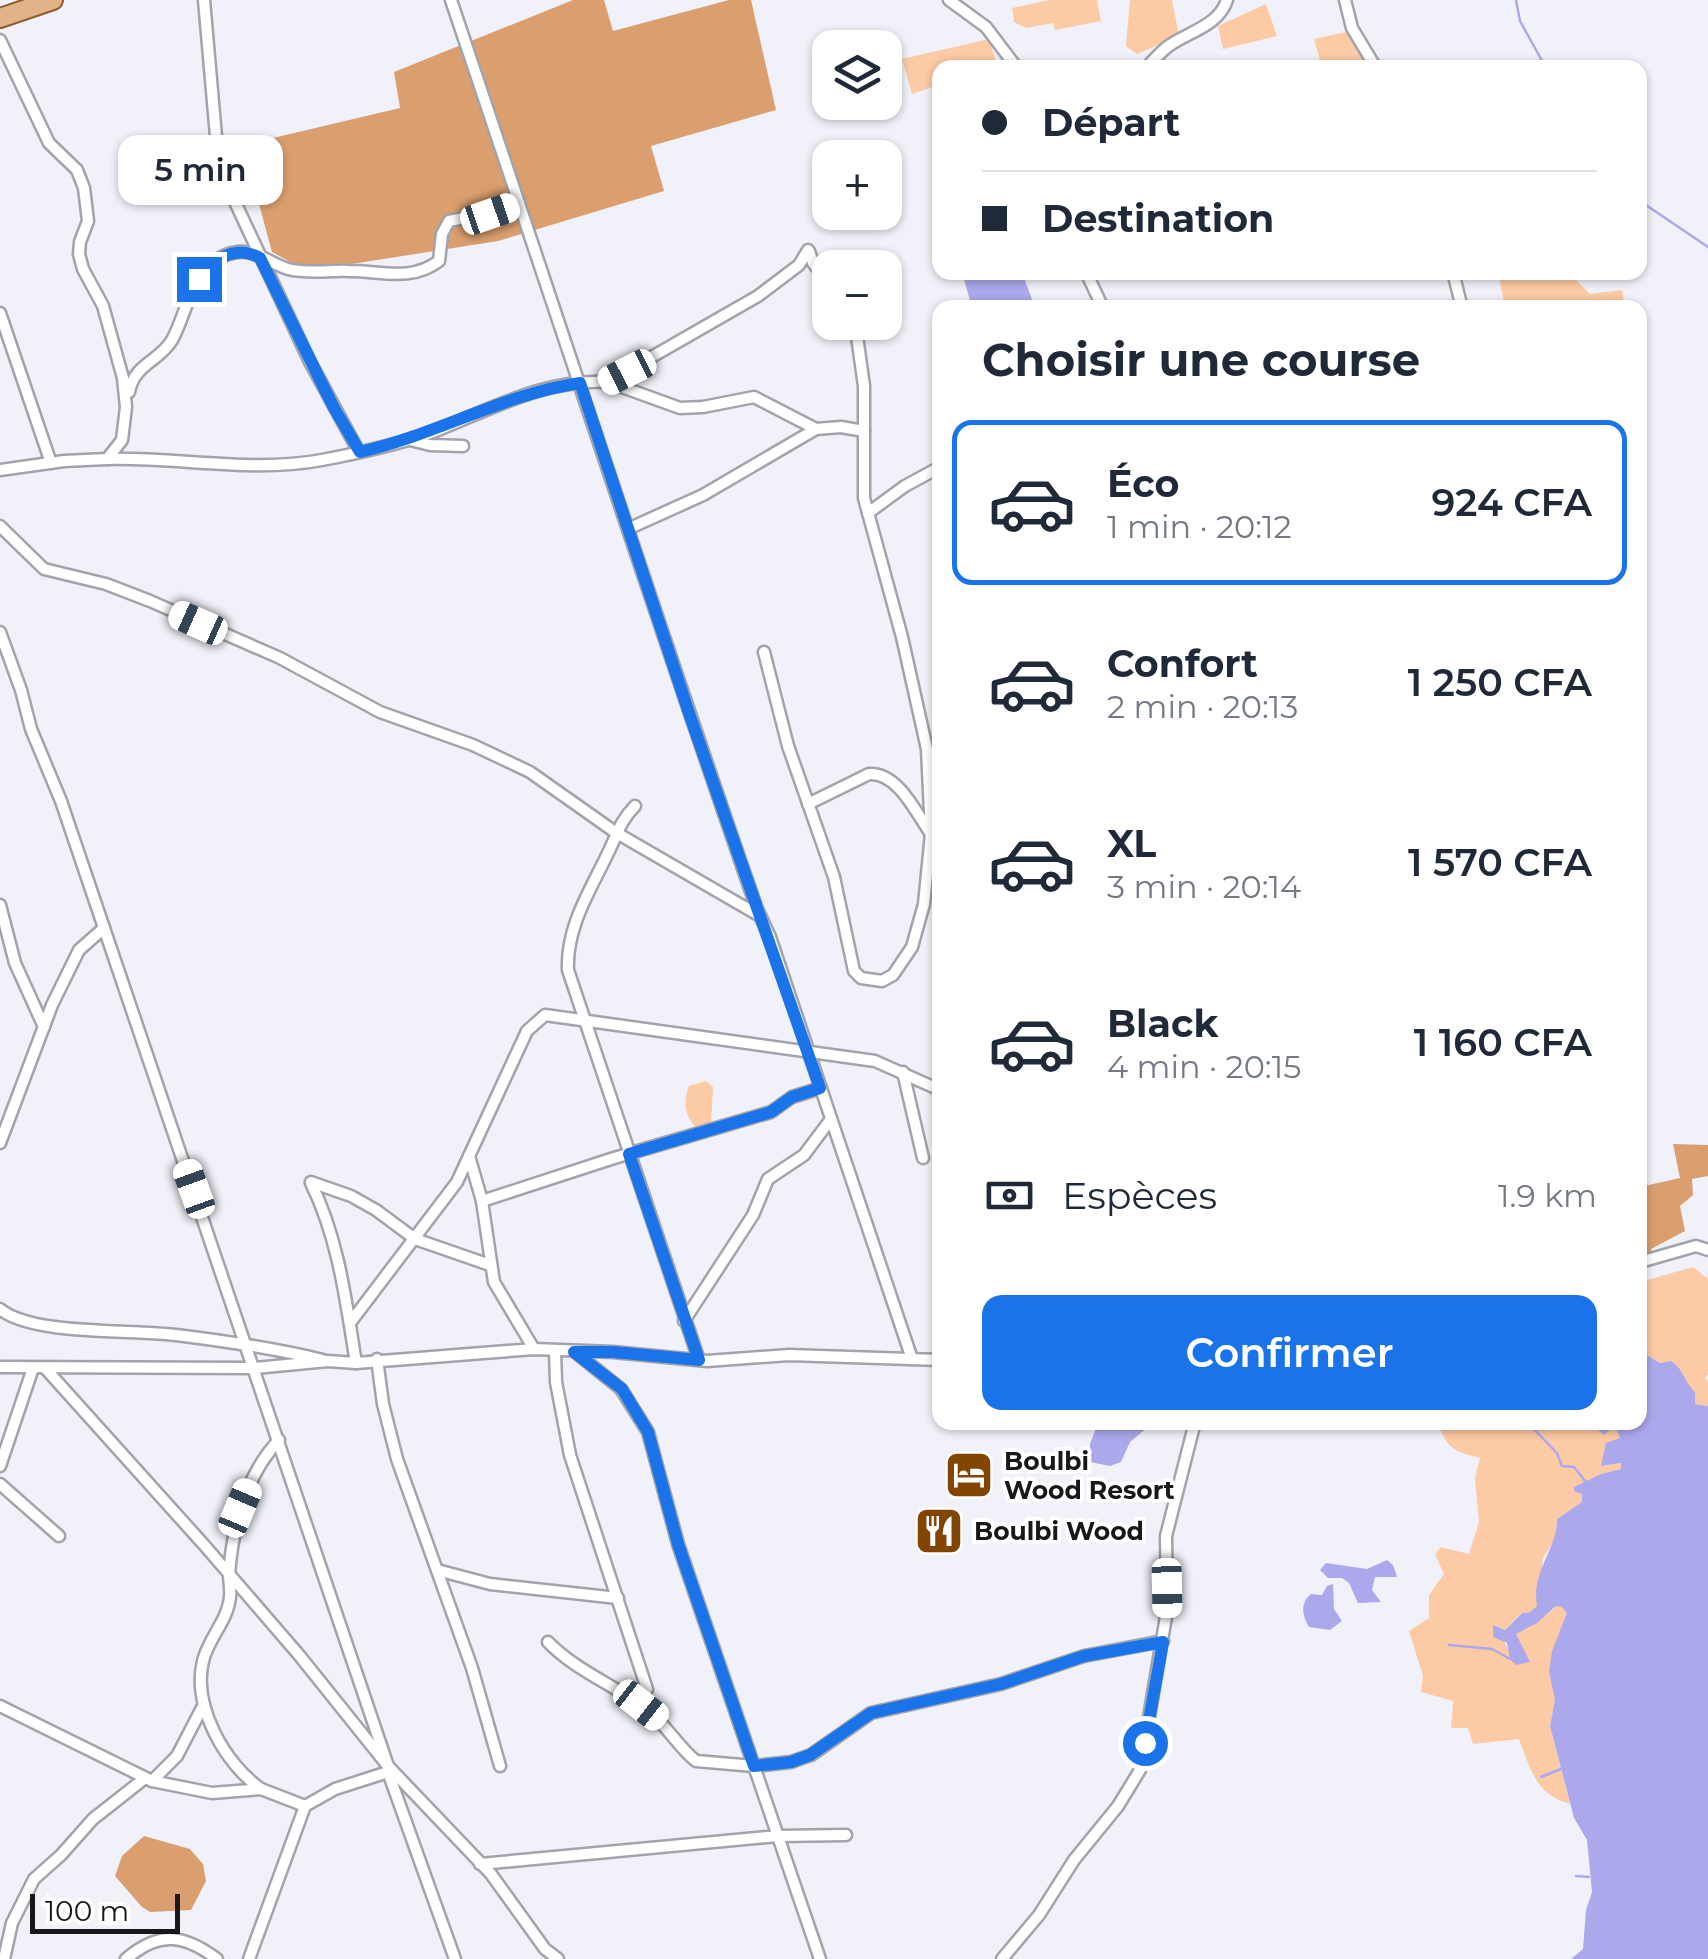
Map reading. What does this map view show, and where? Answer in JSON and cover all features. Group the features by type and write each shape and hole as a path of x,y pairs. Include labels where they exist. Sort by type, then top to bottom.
{"main road":[{"path":"0,18 53,0"}],"street":[{"path":"204,0 218,159 260,258 326,393 360,452"},
{"path":"451,0 690,716 912,1359"},
{"path":"948,0 986,27 1011,60"},
{"path":"1154,60 1168,46 1214,20 1227,0"},
{"path":"1345,0 1352,28 1371,60"},
{"path":"0,40 49,143 82,178 88,221 80,254 83,269 103,306 124,378 126,407"},
{"path":"107,459 122,440 131,380 140,367 170,345 199,279 210,264 242,251 303,272 349,270 390,276 426,271 438,261 442,234 450,221 490,214 520,203"},
{"path":"608,382 758,296 799,266 808,250 812,260"},
{"path":"0,312 51,463"},
{"path":"858,340 862,358 863,485 932,761"},
{"path":"0,470 107,459 282,464 317,461 410,440 530,393 580,383 608,382 680,408 703,408 754,397 816,429"},
{"path":"630,528 704,495 816,429 841,426 864,431"},
{"path":"410,440 462,446"},
{"path":"868,513 932,471"},
{"path":"0,526 44,569 106,584 150,601 280,658 380,712 473,745 530,772 615,832 760,916"},
{"path":"0,632 248,1346 455,1959"},
{"path":"764,652 782,728 841,901 854,971 874,982 893,975 912,947 924,904 931,834 928,750"},
{"path":"808,804 869,774 880,773 888,776 904,795 931,834"},
{"path":"635,806 615,832 584,901 567,951 568,970 699,1360"},
{"path":"0,904 15,963 44,1027"},
{"path":"0,1142 44,1027 79,950 104,928"},
{"path":"350,1323 457,1182 527,1032 545,1015 875,1061 932,1086"},
{"path":"904,1072 923,1158"},
{"path":"482,1201 771,1112 792,1097 820,1088"},
{"path":"684,1321 753,1215 768,1179 804,1155 831,1119"},
{"path":"468,1156 482,1201 490,1265 502,1299 534,1349"},
{"path":"356,1364 337,1252 311,1182 351,1196 415,1239 490,1265"},
{"path":"1647,1260 1696,1246 1708,1250"},
{"path":"0,1310 19,1320 61,1328 176,1335 356,1364 378,1359 534,1349 699,1360 789,1355 932,1360"},
{"path":"556,1351 556,1382 570,1455 648,1688"},
{"path":"574,1352 622,1389 648,1432 678,1544 820,1959"},
{"path":"378,1359 388,1432 472,1668 500,1766"},
{"path":"0,1368 255,1368 328,1361"},
{"path":"0,1466 39,1368"},
{"path":"39,1368 299,1656 388,1769 480,1864 545,1949 558,1959"},
{"path":"1002,1959 1039,1915 1140,1770 1167,1611 1166,1536 1192,1430"},
{"path":"279,1440 259,1461 240,1508 229,1577 230,1603 202,1661 204,1704 218,1739 244,1776 261,1789 305,1806"},
{"path":"0,1484 59,1536"},
{"path":"437,1570 490,1584 618,1598"},
{"path":"548,1642 570,1661 657,1718 696,1761 754,1766 791,1762 810,1755 871,1713 1001,1684 1084,1656 1163,1642"},
{"path":"4,1959 12,1923 34,1879 93,1819 177,1756 204,1704"},
{"path":"0,1706 148,1780 212,1793 261,1789"},
{"path":"249,1959 305,1806 334,1789 388,1769"},
{"path":"480,1864 778,1836 846,1834"},
{"path":"126,1959 149,1943 180,1938 194,1942 217,1959"}],"shaded area":[{"path":"573,0 604,0 613,31 729,0 751,0 776,110 651,146 664,191 498,241 307,271 272,252 243,145 400,108 394,72"},
{"path":"1049,0 1097,0 1101,21 1055,30 1053,23 1026,28 1014,22 1012,8"},
{"path":"1130,0 1172,0 1179,36 1137,54 1126,46"},
{"path":"1266,4 1277,36 1223,49 1218,26"},
{"path":"1351,31 1368,60 1320,60 1314,39"},
{"path":"989,39 995,60 932,60 932,87 912,94 902,59"},
{"path":"1500,280 1576,280 1590,294 1622,290 1624,300 1504,300"},
{"path":"706,1081 713,1087 711,1126 697,1128 687,1114 686,1098 689,1086"},
{"path":"1673,1144 1708,1145 1708,1176 1692,1179 1693,1195 1680,1206 1685,1231 1651,1249 1653,1258 1647,1259 1647,1185 1680,1178"},
{"path":"1693,1267 1708,1279 1708,1406 1695,1404 1660,1363 1647,1355 1647,1280"},
{"path":"1441,1430 1617,1430 1620,1438 1602,1466 1622,1463 1621,1469 1601,1474 1582,1494 1582,1502 1557,1519 1555,1539 1543,1558 1538,1606 1521,1613 1505,1630 1494,1625 1511,1653 1517,1642 1515,1634 1520,1630 1556,1606 1562,1606 1568,1613 1549,1672 1555,1700 1550,1726 1570,1804 1542,1787 1531,1771 1519,1739 1473,1744 1468,1728 1451,1728 1453,1701 1421,1692 1423,1676 1409,1631 1429,1618 1429,1595 1444,1574 1435,1554 1441,1547 1469,1554 1479,1522 1475,1478 1480,1458 1453,1448"},
{"path":"144,1836 190,1849 203,1864 206,1881 191,1910 150,1912 115,1876 122,1856"}],"water":[{"path":"964,280 1025,280 1032,300 970,300"},
{"path":"1647,1355 1660,1363 1675,1364 1695,1392 1695,1404 1708,1406 1708,1959 1571,1959 1583,1949 1586,1910 1592,1892 1587,1840 1574,1818 1550,1726 1555,1700 1549,1672 1552,1651 1567,1613 1556,1606 1537,1623 1516,1634 1530,1662 1516,1665 1510,1659 1507,1643 1493,1637 1493,1625 1505,1630 1522,1613 1537,1606 1538,1582 1557,1519 1582,1502 1582,1494 1574,1491 1574,1487 1621,1469 1621,1463 1601,1466 1606,1443 1620,1438 1617,1430 1647,1430"},
{"path":"1095,1430 1144,1430 1130,1442 1121,1462 1110,1466 1090,1462"},
{"path":"1387,1560 1397,1577 1375,1577 1372,1590 1381,1602 1358,1603 1349,1583 1342,1578 1328,1578 1320,1570 1326,1563 1367,1569"},
{"path":"1333,1584 1334,1609 1342,1621 1330,1630 1309,1627 1305,1601 1311,1594 1322,1595"}],"waterway":[{"path":"1516,0 1520,21 1542,60"},
{"path":"1647,206 1708,247"},
{"path":"1535,1430 1557,1453 1562,1466 1574,1467 1585,1481"},
{"path":"1449,1645 1492,1649 1510,1659"},
{"path":"1541,1777 1563,1768"},
{"path":"1576,1876 1589,1877"}],"place":[{"name":"Boulbi Wood Resort","path":"969,1475"},
{"name":"Boulbi Wood","path":"939,1531"}],"route":[{"path":"199,279 210,264 233,253 242,251 260,258 310,362 360,452 410,440 530,393 580,383 690,716 820,1088 792,1097 771,1112 629,1154 699,1360 574,1352 622,1389 648,1432 678,1544 754,1766 791,1762 810,1755 871,1713 1001,1684 1084,1656 1163,1642 1145,1743"}]}
